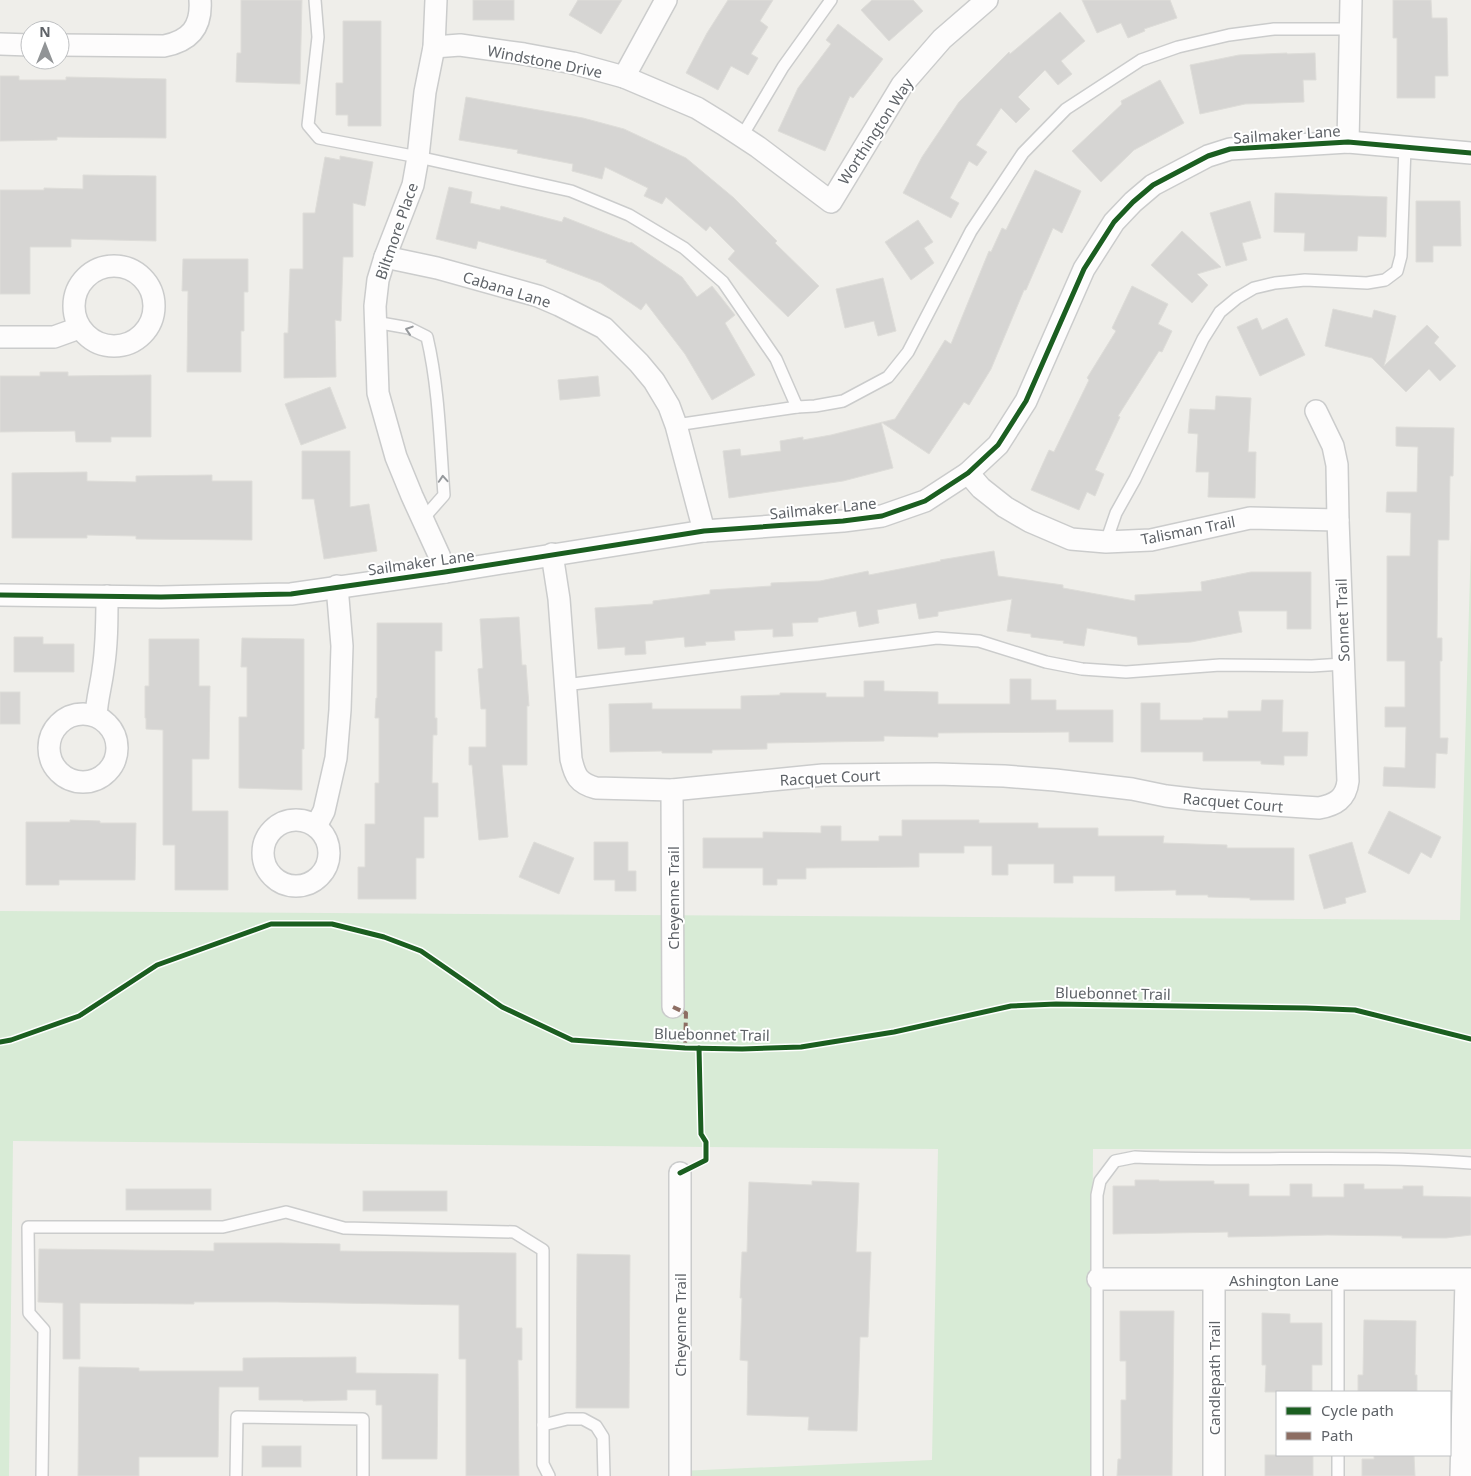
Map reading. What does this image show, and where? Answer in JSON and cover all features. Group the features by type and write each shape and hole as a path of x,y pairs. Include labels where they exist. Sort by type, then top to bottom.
{"street":[{"path":"70,45 164,46 176,44 187,37 195,28 200,15 200,0"},
{"name":"Biltmore Place","path":"436,0 434,47 425,92 413,184 378,280 375,322 378,393 396,457 422,520 440,555 444,572"},
{"path":"624,77 666,0"},
{"name":"Worthington Way","path":"830,202 902,85 942,39 987,0"},
{"path":"1348,142 1351,0"},
{"path":"0,44 20,45"},
{"name":"Windstone Drive","path":"434,47 460,45 524,54 573,63 624,77 697,108 758,147 830,202"},
{"name":"Sailmaker Lane","path":"0,595 161,597 291,594 704,531 843,521 882,516 925,501 968,473 998,445 1026,401 1084,269 1114,222 1153,184 1208,156 1230,149 1348,142 1471,153"},
{"name":"Cabana Lane","path":"385,257 437,268 538,296 604,328 639,363 654,381 669,406 676,425 704,531"},
{"path":"0,337 54,338 79,328"},
{"name":"Sonnet Trail","path":"1310,808 1326,807 1337,802 1347,791 1348,781 1337,465 1333,446 1316,412"},
{"name":"Talisman Trail","path":"968,473 981,488 1005,507 1029,521 1071,539 1106,542 1151,540 1250,518 1338,520"},
{"name":"Racquet Court","path":"552,554 559,599 571,759 574,774 586,785 596,788 672,790 823,775 936,774 1004,776 1122,788 1200,800 1310,808"},
{"path":"316,826 324,811 336,758 342,646 337,586"},
{"path":"96,716 107,641 107,596"},
{"name":"Cheyenne Trail","path":"672,790 673,1007"},
{"name":"Cheyenne Trail","path":"680,1173 680,1476"},
{"name":"Ashington Lane","path":"1098,1280 1469,1280"},
{"name":"Candlepath Trail","path":"1214,1280 1214,1476"},
{"path":"1461,1476 1467,1394 1469,1280"}],"lane":[{"path":"315,0 318,37 308,125 319,138 418,157 571,192 629,215 684,248 723,282 776,359 797,407"},
{"path":"742,136 783,67 831,0"},
{"path":"676,425 843,401 888,377 908,352 971,232 1023,153 1066,109 1141,60 1178,47 1229,35 1274,29 1350,29"},
{"path":"1106,542 1116,513 1135,479 1202,339 1220,312 1236,298 1254,288 1275,283 1305,280 1367,283 1385,280 1397,271 1401,256 1404,147"},
{"path":"375,322 409,328 427,337 432,357 444,495 422,520"},
{"path":"565,685 937,638 978,641 1046,662 1082,669 1126,672 1220,665 1312,666 1344,664"},
{"path":"1097,1476 1097,1195 1100,1181 1115,1161 1135,1157 1354,1159 1471,1163"},
{"path":"42,1476 44,1330 29,1313 28,1227 223,1227 286,1212 344,1228 514,1232 543,1250 543,1464 550,1476"},
{"path":"1338,1280 1338,1391"},
{"path":"236,1476 237,1417 363,1418 363,1476"},
{"path":"543,1426 567,1419 583,1419 596,1426 604,1437 604,1476"},
{"path":"1338,1456 1338,1476"}],"green space":[{"path":"1471,540 1471,1149 1093,1149 1091,1476 680,1476 680,1471 932,1460 938,1149 13,1141 9,1476 0,1476 0,911 1460,920"}],"building":[{"path":"241,0 302,0 300,84 236,82 237,53 241,53"},
{"path":"473,0 514,0 514,20 473,20"},
{"path":"578,0 622,0 601,34 569,15"},
{"path":"728,0 773,0 760,21 768,27 751,54 758,58 748,75 731,66 718,90 686,73 707,33"},
{"path":"872,0 913,0 923,11 889,41 861,10"},
{"path":"1082,0 1170,0 1177,18 1144,29 1145,31 1128,38 1121,23 1097,33"},
{"path":"1393,0 1431,0 1432,18 1447,18 1448,76 1435,76 1435,98 1397,98 1397,38 1393,38"},
{"path":"1060,12 1085,41 1061,61 1072,74 1058,85 1045,70 1018,97 1030,109 1016,123 1001,108 976,145 987,152 977,166 969,161 950,198 959,203 951,218 903,193 922,157 959,102 1009,52 1010,54"},
{"path":"343,21 381,21 381,126 348,126 348,115 336,115 336,83 343,83"},
{"path":"838,24 883,59 853,98 850,96 825,151 778,131 798,88 831,44 826,40"},
{"path":"1315,53 1316,80 1303,80 1304,102 1245,104 1200,114 1190,65 1239,55"},
{"path":"0,76 19,76 19,80 66,80 66,77 166,79 166,138 57,137 57,140 0,141"},
{"path":"1160,80 1184,123 1134,150 1101,182 1072,151 1122,104 1121,101"},
{"path":"466,97 583,118 624,129 686,158 734,198 777,241 775,243 819,286 788,317 728,259 735,251 710,226 706,231 666,197 662,204 644,196 648,188 605,167 602,179 572,171 573,164 517,153 518,150 459,140"},
{"path":"340,156 373,162 365,206 353,203 353,257 343,257 341,321 335,320 336,377 284,378 284,333 288,333 290,269 303,269 303,213 315,213 325,157 340,160"},
{"path":"1035,170 1081,191 1062,233 1053,228 1026,290 1024,290 991,369 969,405 964,402 929,454 882,422 895,419 945,340 951,344 989,251 991,252 1002,228 1006,230"},
{"path":"83,175 156,176 156,241 71,239 71,247 30,247 30,294 0,294 0,190 83,189"},
{"path":"449,187 472,192 470,203 500,210 501,206 562,222 564,217 631,242 682,277 697,297 712,286 735,315 725,323 755,375 712,400 685,354 646,303 641,310 601,283 546,262 547,260 478,241 476,249 436,239"},
{"path":"1275,193 1387,197 1386,237 1358,236 1357,251 1304,251 1305,233 1274,232"},
{"path":"1250,201 1261,238 1242,243 1247,260 1226,266 1210,213"},
{"path":"1416,201 1460,201 1461,246 1433,246 1433,262 1416,262"},
{"path":"918,220 933,242 924,248 934,263 911,280 885,242"},
{"path":"1182,231 1221,267 1197,274 1208,285 1192,303 1151,265"},
{"path":"183,259 248,259 248,292 244,292 244,331 241,331 241,372 187,372 188,291 182,291"},
{"path":"883,278 896,331 878,336 874,321 845,328 836,289"},
{"path":"1132,286 1168,304 1158,324 1172,331 1162,352 1159,351 1118,416 1120,417 1095,470 1104,474 1095,496 1087,492 1079,510 1031,490 1049,450 1054,452 1089,380 1087,378 1116,331 1112,328"},
{"path":"1333,309 1372,318 1374,310 1396,316 1384,366 1427,325 1439,337 1434,343 1456,366 1440,381 1429,369 1406,392 1372,358 1325,346"},
{"path":"1257,318 1262,330 1287,318 1305,355 1260,376 1237,327"},
{"path":"40,372 68,372 68,376 151,375 151,437 111,437 111,442 76,442 75,431 0,432 0,376 40,376"},
{"path":"598,376 600,396 560,400 558,380"},
{"path":"330,387 346,428 301,445 285,404"},
{"path":"1216,396 1251,398 1248,452 1256,452 1255,498 1208,497 1209,472 1196,472 1198,434 1188,433 1190,409 1215,410"},
{"path":"881,422 893,468 843,481 729,498 723,451 740,449 741,456 781,451 780,441 803,437 803,440 831,435"},
{"path":"1396,427 1454,428 1453,476 1450,476 1449,540 1438,540 1437,638 1442,638 1442,661 1440,661 1440,738 1448,738 1447,754 1436,753 1435,788 1383,786 1384,767 1405,768 1406,727 1385,727 1385,707 1405,707 1405,661 1387,661 1387,556 1410,556 1411,513 1386,512 1387,492 1417,492 1418,447 1396,446"},
{"path":"302,451 350,451 350,507 369,504 377,551 324,559 314,499 302,499"},
{"path":"87,472 87,481 136,482 136,476 212,475 212,481 252,481 252,540 136,539 136,536 87,535 87,538 12,538 12,473"},
{"path":"994,551 998,576 1063,585 1063,588 1135,601 1135,595 1202,591 1201,582 1251,572 1311,572 1311,629 1287,629 1287,611 1238,611 1242,632 1191,642 1138,645 1137,637 1087,628 1084,646 1063,643 1064,641 1031,637 1031,634 1007,631 1012,599 938,612 938,616 919,619 916,603 877,610 879,623 859,627 856,611 818,618 818,622 792,623 793,636 773,637 773,629 734,631 735,640 705,642 706,645 685,647 684,637 645,641 646,654 625,655 625,647 598,649 595,608 653,604 653,601 710,594 710,590 771,586 771,583 820,581 868,571 869,575"},
{"path":"519,617 522,665 526,665 529,706 527,706 527,765 502,765 508,837 479,840 472,765 469,765 469,747 486,747 486,709 481,709 478,669 483,668 480,619"},
{"path":"377,623 442,623 442,651 435,651 435,718 437,718 437,735 433,735 432,783 438,783 438,817 424,817 424,858 416,858 416,899 358,899 358,867 365,867 365,824 375,824 375,783 379,783 379,718 375,718 377,698"},
{"path":"14,637 43,637 43,644 74,644 74,672 14,672"},
{"path":"242,638 304,639 302,790 239,788 239,717 247,717 247,667 241,667"},
{"path":"149,639 199,639 199,686 210,686 209,759 192,759 192,811 228,811 228,890 175,890 175,845 163,845 163,730 146,729 145,686 149,686"},
{"path":"1010,679 1031,679 1031,700 1056,700 1056,710 1113,710 1113,742 1069,742 1069,732 938,733 938,737 884,736 884,741 767,743 767,749 712,750 712,753 662,753 662,751 610,752 609,704 652,703 652,709 741,709 741,696 780,695 780,693 826,693 826,697 864,697 864,681 884,681 884,691 938,692 938,704 1010,704"},
{"path":"0,692 20,692 20,724 0,724"},
{"path":"1262,700 1283,700 1282,732 1308,732 1307,756 1284,756 1284,765 1261,764 1261,761 1203,761 1203,752 1141,752 1141,703 1160,703 1160,720 1203,720 1203,718 1228,718 1228,711 1261,711"},
{"path":"1389,811 1441,837 1431,858 1421,852 1409,874 1368,853"},
{"path":"70,820 100,821 100,823 136,823 135,880 59,880 59,885 26,885 26,822 70,822"},
{"path":"902,820 979,820 979,823 1038,823 1038,828 1098,828 1098,836 1164,836 1163,843 1227,845 1227,848 1294,848 1294,900 1250,900 1250,898 1208,897 1208,895 1176,895 1176,890 1115,891 1115,876 1073,876 1073,883 1054,883 1054,864 1008,864 1008,875 992,875 992,846 964,846 964,853 919,853 919,867 806,868 806,879 777,879 777,885 763,885 763,868 703,868 703,838 763,838 763,832 821,833 821,826 841,826 841,841 879,841 879,836 902,836"},
{"path":"534,842 574,858 559,894 519,877"},
{"path":"594,842 628,842 628,871 636,871 636,891 615,891 615,880 594,880"},
{"path":"1352,842 1366,892 1345,898 1346,903 1324,909 1309,855"},
{"path":"1135,1180 1214,1181 1214,1184 1249,1184 1249,1196 1290,1196 1290,1184 1312,1184 1312,1197 1344,1197 1344,1184 1364,1184 1364,1189 1403,1189 1403,1186 1423,1186 1423,1196 1471,1197 1471,1235 1446,1238 1402,1238 1402,1236 1328,1235 1228,1237 1228,1232 1113,1234 1113,1186 1135,1186"},
{"path":"812,1181 859,1183 856,1252 871,1252 868,1337 860,1337 857,1431 808,1430 809,1417 747,1415 748,1361 740,1360 742,1298 740,1298 742,1252 747,1252 749,1182 812,1185"},
{"path":"126,1189 211,1189 211,1210 126,1210"},
{"path":"363,1191 447,1191 447,1211 363,1211"},
{"path":"214,1243 340,1244 340,1251 516,1253 516,1328 522,1328 522,1360 518,1360 519,1476 466,1476 466,1359 459,1359 459,1305 278,1302 194,1302 194,1304 80,1303 80,1359 63,1359 63,1303 38,1302 39,1249 214,1251"},
{"path":"577,1254 630,1255 629,1408 576,1408"},
{"path":"1120,1311 1174,1311 1172,1476 1117,1476 1118,1459 1121,1459 1121,1400 1126,1400 1126,1361 1120,1361"},
{"path":"1262,1313 1290,1314 1290,1323 1322,1323 1322,1365 1312,1365 1312,1391 1265,1392 1266,1365 1262,1365"},
{"path":"1364,1320 1416,1321 1415,1375 1417,1375 1417,1391 1358,1391 1358,1375 1363,1375"},
{"path":"356,1357 356,1373 438,1374 437,1459 382,1459 382,1405 376,1405 376,1390 347,1390 347,1400 303,1401 259,1400 259,1387 219,1387 218,1457 139,1457 139,1476 78,1476 79,1367 139,1368 139,1371 243,1371 243,1358"},
{"path":"262,1446 301,1446 301,1467 262,1467"},
{"path":"1265,1455 1313,1456 1313,1476 1265,1476"},
{"path":"1374,1456 1414,1456 1415,1476 1362,1476 1362,1459 1374,1459"}],"marked path":[{"path":"673,1007 686,1013 685,1048"}],"cycle path":[{"path":"0,595 161,597 291,594 704,531 843,521 882,516 925,501 968,473 998,445 1026,401 1084,269 1114,222 1153,185 1208,156 1230,149 1348,142 1471,153"},
{"name":"Bluebonnet Trail","path":"0,1042 11,1040 79,1016 157,965 271,924 332,924 384,937 421,951 502,1007 572,1040 685,1048 801,1047 894,1032 1011,1006 1056,1004 1355,1010 1471,1039"},
{"name":"Bluebonnet Trail","path":"680,1173 706,1160 706,1142 701,1134 699,1048"}]}
